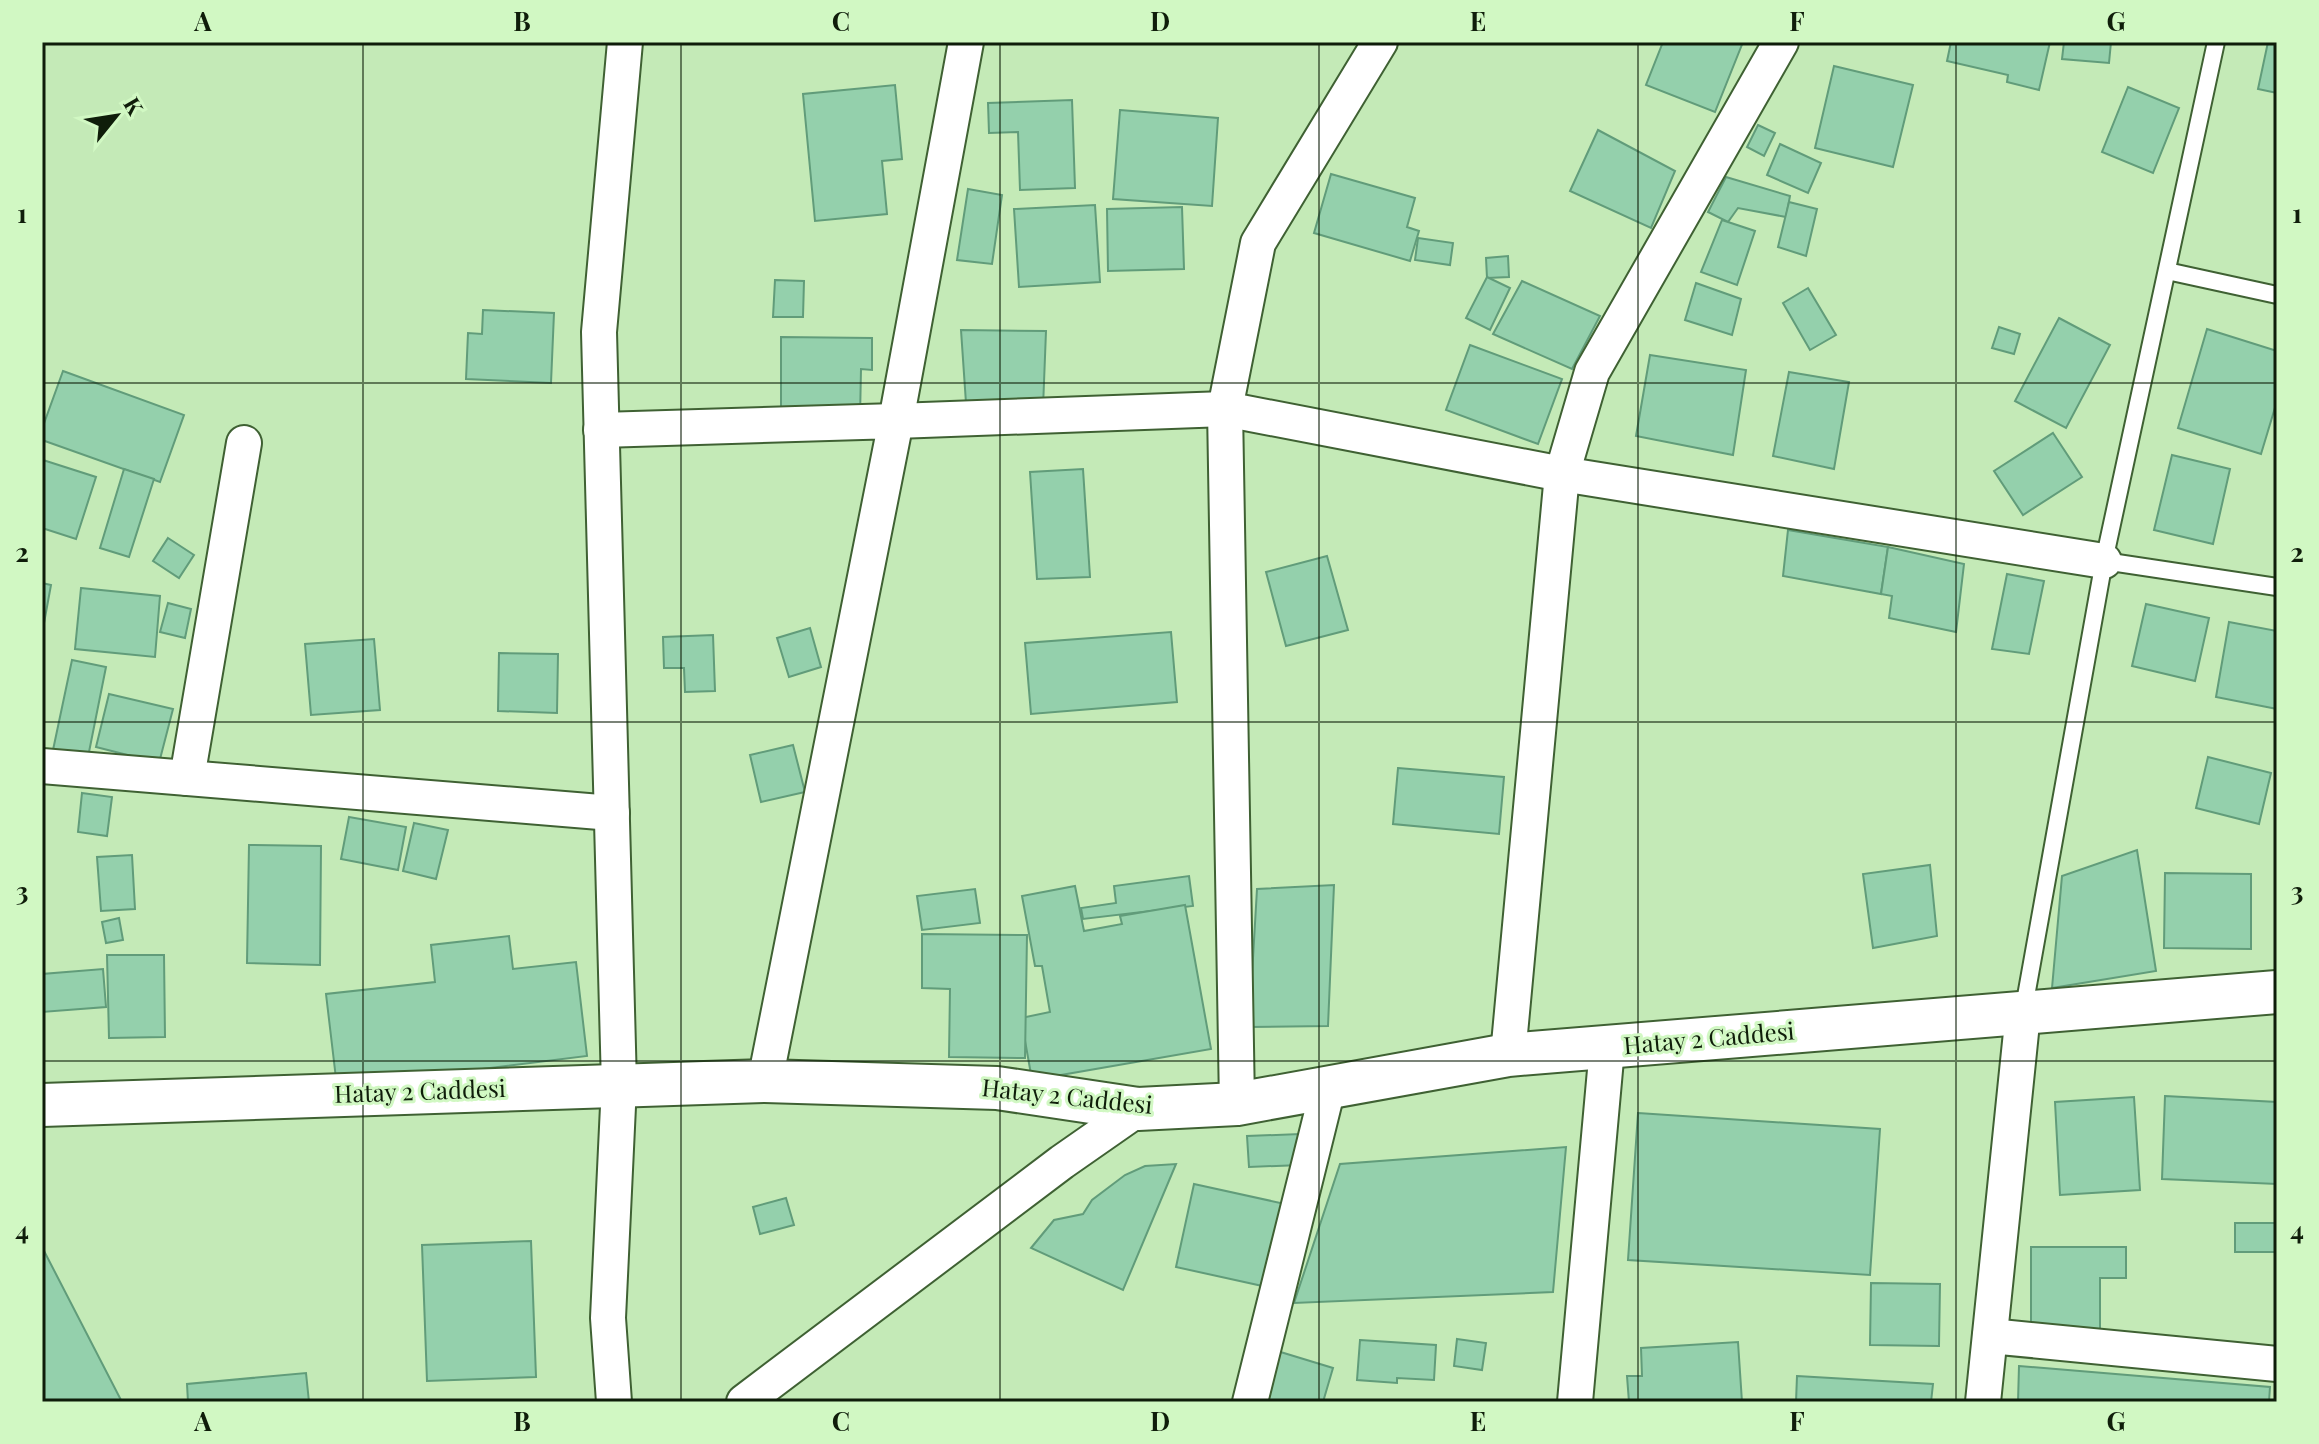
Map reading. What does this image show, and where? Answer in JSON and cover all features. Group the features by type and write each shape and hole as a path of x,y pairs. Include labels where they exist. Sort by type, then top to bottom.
{"street":[{"path":"614,1402 608,1318 619,1085 599,332 625,42"},
{"path":"765,1081 896,421 966,42"},
{"path":"1237,1104 1225,409 1258,243 1380,42"},
{"path":"1508,1055 1562,474 1592,372 1781,42"},
{"path":"601,430 1225,409 1562,474 2104,561"},
{"path":"187,778 244,443"},
{"path":"42,766 612,813"},
{"name":"Hatay 2 Caddesi","path":"42,1105 765,1081 997,1088 1138,1109 1237,1104 1508,1055 2277,992"},
{"path":"1983,1402 2023,1013"},
{"path":"1575,1402 1607,1048"},
{"path":"1250,1402 1328,1088"},
{"path":"744,1402 1062,1162 1138,1109"},
{"path":"1990,1336 2277,1364"}],"lane":[{"path":"2023,1013 2104,561 2216,42"},
{"path":"2167,271 2277,295"},
{"path":"2104,561 2277,587"}],"building":[{"path":"1663,42 1743,42 1715,112 1646,85"},
{"path":"1951,42 2050,42 2039,90 2007,82 2008,75 1947,61"},
{"path":"2064,42 2111,42 2109,63 2062,59"},
{"path":"2268,42 2277,42 2277,93 2258,89"},
{"path":"1834,66 1913,85 1893,167 1815,148"},
{"path":"895,85 902,159 882,161 887,214 815,221 803,94"},
{"path":"2128,87 2179,108 2153,173 2102,152"},
{"path":"1072,100 1075,188 1020,190 1018,132 989,133 988,103"},
{"path":"1120,110 1218,118 1212,206 1113,199"},
{"path":"1758,125 1775,133 1764,156 1747,147"},
{"path":"1598,130 1675,171 1651,228 1570,191"},
{"path":"1780,144 1821,163 1808,193 1767,175"},
{"path":"1331,174 1415,198 1407,227 1419,231 1410,261 1314,233"},
{"path":"1726,177 1790,196 1786,217 1738,208 1728,222 1708,212"},
{"path":"968,189 1002,195 992,264 957,260"},
{"path":"1789,202 1817,209 1806,256 1778,247"},
{"path":"1095,205 1100,282 1019,287 1014,209"},
{"path":"1182,207 1184,269 1108,271 1107,209"},
{"path":"1722,220 1755,231 1737,285 1701,272"},
{"path":"1418,238 1453,243 1450,265 1415,260"},
{"path":"1508,256 1509,277 1487,278 1486,258"},
{"path":"1487,277 1510,288 1490,330 1466,318"},
{"path":"775,280 804,281 803,317 773,317"},
{"path":"1522,281 1600,316 1572,369 1493,334"},
{"path":"1696,283 1741,299 1732,335 1685,320"},
{"path":"1808,288 1836,335 1810,350 1783,303"},
{"path":"483,310 554,313 551,383 466,379 468,333 482,334"},
{"path":"2059,318 2110,345 2066,428 2015,401"},
{"path":"1999,327 2020,334 2014,354 1992,348"},
{"path":"2207,329 2277,351 2277,401 2261,454 2178,428"},
{"path":"961,330 1046,331 1043,408 966,403"},
{"path":"781,337 872,338 872,370 861,369 860,418 781,417"},
{"path":"1470,345 1562,379 1538,444 1446,410"},
{"path":"1650,355 1746,370 1733,455 1636,436"},
{"path":"63,371 184,415 160,482 42,440 42,429"},
{"path":"1789,372 1849,382 1834,469 1773,456"},
{"path":"2053,433 2082,477 2023,515 1994,471"},
{"path":"2172,455 2230,469 2213,544 2154,530"},
{"path":"43,460 96,477 76,539 42,528"},
{"path":"124,469 154,479 129,557 100,548"},
{"path":"1083,469 1090,577 1037,579 1030,472"},
{"path":"1788,530 1888,547 1881,594 1783,576"},
{"path":"168,538 194,555 179,578 153,561"},
{"path":"1888,547 1964,564 1956,632 1889,618 1892,596 1881,594"},
{"path":"1327,556 1348,630 1286,646 1266,572"},
{"path":"2007,574 2044,581 2029,654 1992,649"},
{"path":"42,583 51,585 42,634"},
{"path":"81,588 160,596 155,657 75,649"},
{"path":"168,603 191,609 185,638 160,632"},
{"path":"2146,604 2209,618 2195,681 2132,666"},
{"path":"2229,622 2277,631 2277,709 2216,697"},
{"path":"810,628 821,667 789,677 777,638"},
{"path":"1171,632 1177,702 1031,714 1025,643"},
{"path":"713,635 715,691 685,692 684,668 664,668 663,637"},
{"path":"374,639 380,710 311,715 305,644"},
{"path":"499,653 558,654 557,713 498,711"},
{"path":"72,660 106,667 88,757 53,750"},
{"path":"109,694 173,709 159,763 96,747"},
{"path":"793,745 805,792 761,802 750,755"},
{"path":"2208,757 2271,773 2259,824 2196,808"},
{"path":"1398,768 1504,777 1499,834 1393,824"},
{"path":"82,793 112,797 107,836 78,832"},
{"path":"349,817 406,827 398,870 341,859"},
{"path":"414,823 448,830 436,879 403,871"},
{"path":"249,845 321,846 320,965 247,963"},
{"path":"2137,850 2156,971 2052,988 2062,876"},
{"path":"132,855 135,909 101,911 97,857"},
{"path":"1930,865 1937,936 1873,948 1863,874"},
{"path":"2165,873 2251,874 2251,949 2164,948"},
{"path":"1189,876 1193,906 1083,919 1081,908 1116,903 1114,886"},
{"path":"1334,885 1328,1026 1249,1027 1257,889"},
{"path":"1075,886 1084,931 1122,924 1120,916 1185,905 1211,1049 1032,1080 1021,1018 1050,1012 1042,966 1035,966 1022,896"},
{"path":"975,889 980,923 922,930 917,896"},
{"path":"119,918 123,940 106,943 102,922"},
{"path":"922,934 1027,935 1025,1058 949,1057 950,989 922,988"},
{"path":"509,936 513,969 576,962 587,1056 337,1087 326,994 435,982 431,945"},
{"path":"107,955 164,955 165,1037 109,1038"},
{"path":"103,969 106,1007 42,1012 42,974"},
{"path":"2165,1096 2277,1102 2277,1184 2162,1179"},
{"path":"2134,1097 2140,1190 2060,1195 2055,1102"},
{"path":"1638,1113 1880,1129 1870,1275 1628,1260"},
{"path":"1300,1134 1301,1165 1249,1167 1247,1136"},
{"path":"1566,1147 1553,1292 1294,1303 1340,1164"},
{"path":"1176,1164 1123,1290 1031,1248 1054,1220 1083,1214 1092,1200 1125,1175 1145,1166"},
{"path":"1194,1184 1285,1204 1267,1287 1176,1267"},
{"path":"786,1198 794,1225 760,1234 753,1207"},
{"path":"2235,1223 2277,1223 2277,1252 2235,1252"},
{"path":"531,1241 536,1377 427,1381 422,1245"},
{"path":"42,1247 122,1402 42,1402"},
{"path":"2031,1247 2126,1247 2126,1278 2100,1278 2100,1336 2031,1336"},
{"path":"1871,1283 1940,1284 1939,1346 1870,1345"},
{"path":"1457,1339 1486,1343 1482,1370 1454,1366"},
{"path":"1360,1340 1436,1345 1434,1380 1397,1378 1397,1383 1357,1380"},
{"path":"1738,1342 1742,1402 1629,1402 1627,1376 1642,1376 1641,1348"},
{"path":"1274,1350 1333,1368 1323,1402 1260,1402"},
{"path":"2019,1366 2270,1387 2269,1402 2018,1402"},
{"path":"306,1373 309,1402 188,1402 187,1384"},
{"path":"1797,1376 1933,1384 1931,1402 1796,1402"}]}
